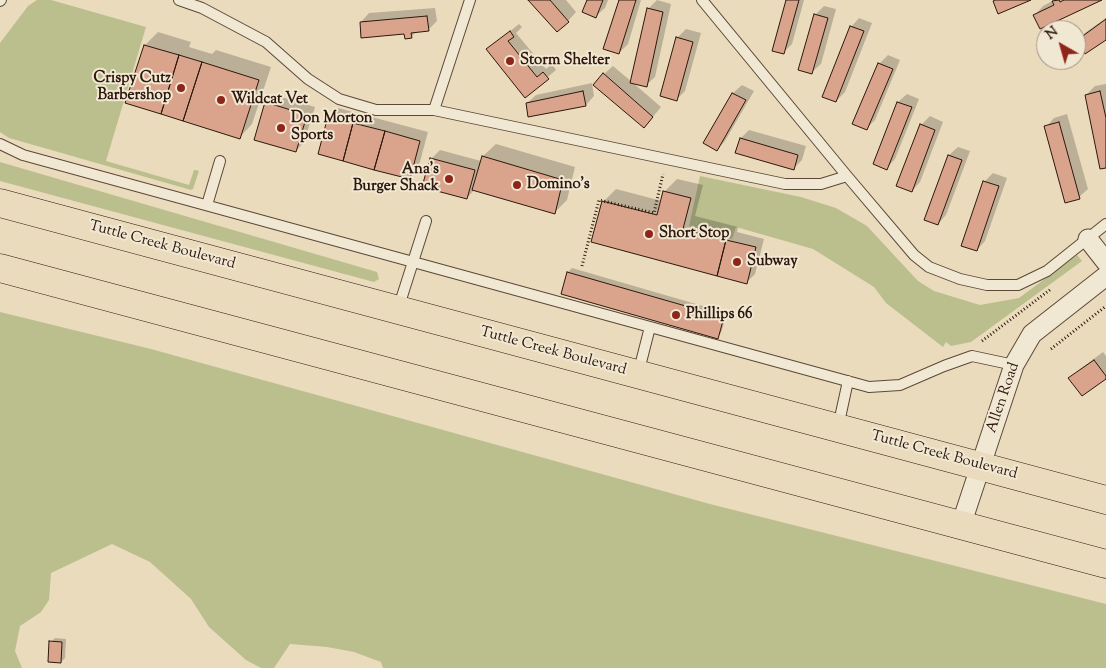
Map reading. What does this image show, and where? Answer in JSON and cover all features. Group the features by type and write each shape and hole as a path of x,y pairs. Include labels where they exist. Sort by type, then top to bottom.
{"highway":[{"name":"Tuttle Creek Boulevard","path":"0,203 1106,500"},
{"path":"0,268 1106,564"}],"street":[{"path":"1088,239 1106,262"},
{"name":"Allen Road","path":"960,525 1014,365 1032,334 1106,276"}],"lane":[{"path":"179,0 203,4 266,42 308,79 339,99 376,110 434,110 785,184 821,184 847,176"},
{"path":"434,110 470,0"},
{"path":"702,0 914,255 929,267 960,279 987,285 1018,285 1047,271 1106,224"},
{"path":"0,144 23,155 869,387 900,385 972,356 1014,365"},
{"path":"207,205 220,161"},
{"path":"397,310 426,220"},
{"path":"638,375 650,327"},
{"path":"838,428 848,381"}],"path":[{"path":"582,266 599,200 654,213 662,180"},
{"path":"976,343 984,340 1057,284"},
{"path":"1051,349 1106,306"}],"green space":[{"path":"37,0 51,0 146,27 106,161 189,185 194,170 196,170 199,171 193,189 9,138 0,132 0,43 28,6"},
{"path":"0,162 377,272 379,279 374,282 0,181"},
{"path":"700,176 801,197 836,208 867,226 918,281 934,291 980,305 1019,298 1077,255 1082,261 971,342 951,346 946,342 943,347 886,303 874,287 813,249 736,227 732,239 689,226"},
{"path":"0,312 151,349 710,504 1106,604 1106,668 383,668 381,662 354,652 327,647 290,644 274,668 261,668 246,660 209,627 191,599 150,562 112,544 51,573 49,600 41,612 20,626 15,651 22,668 0,668"}],"building":[{"path":"528,0 550,0 569,22 557,32"},
{"path":"587,0 603,0 596,18 582,12"},
{"path":"619,0 636,0 619,54 603,49"},
{"path":"786,0 799,0 784,54 772,51"},
{"path":"1031,0 998,14 993,1"},
{"path":"1102,0 1059,20 1036,21 1033,15 1054,5 1052,1"},
{"path":"647,8 663,12 647,87 630,83"},
{"path":"814,14 828,18 812,74 798,70"},
{"path":"427,16 429,31 411,33 412,38 405,39 404,34 361,38 360,22"},
{"path":"1106,19 1106,40 1086,53 1086,34"},
{"path":"850,26 864,31 836,102 822,97"},
{"name":"Storm Shelter","path":"510,31 514,37 508,41 537,77 543,72 549,79 525,98 486,49"},
{"path":"676,37 693,42 677,101 660,96"},
{"path":"144,45 179,55 161,114 125,103"},
{"name":"Crispy Cutz Barbershop","path":"179,55 202,62 183,121 161,114"},
{"name":"Wildcat Vet","path":"202,62 259,80 240,139 183,121"},
{"path":"878,63 893,69 867,130 852,124"},
{"path":"603,73 653,117 644,128 593,85"},
{"path":"583,91 586,106 528,117 526,103"},
{"path":"1100,91 1106,118 1106,168 1100,169 1085,95"},
{"path":"732,93 746,100 717,151 703,143"},
{"name":"Don Morton Sports","path":"265,102 307,115 296,152 254,140"},
{"path":"897,102 912,107 887,170 873,164"},
{"path":"328,116 353,123 343,161 318,154"},
{"path":"1059,122 1080,199 1065,203 1044,126"},
{"path":"353,123 385,131 374,170 343,161"},
{"path":"920,124 935,130 912,192 896,186"},
{"path":"385,131 420,141 410,179 374,170"},
{"path":"740,138 798,155 794,170 735,153"},
{"path":"948,155 962,160 938,225 924,220"},
{"name":"Domino's","path":"482,156 563,180 555,214 472,190"},
{"name":"Ana's Burger Shack","path":"430,158 475,170 467,199 422,187"},
{"path":"983,181 999,186 977,251 961,246"},
{"name":"Short Stop","path":"663,191 691,198 683,229 726,240 717,276 591,242 602,201 657,215"},
{"name":"Subway","path":"726,240 756,247 747,284 717,276"},
{"path":"567,272 724,317 718,339 561,294"},
{"path":"1094,360 1106,376 1106,379 1082,396 1068,378"},
{"path":"49,641 62,642 61,663 48,662"}],"place":[{"name":"Storm Shelter","path":"510,61"},
{"name":"Crispy Cutz Barbershop","path":"181,88"},
{"name":"Wildcat Vet","path":"221,100"},
{"name":"Don Morton Sports","path":"281,128"},
{"name":"Ana's Burger Shack","path":"449,179"},
{"name":"Domino's","path":"517,185"},
{"name":"Short Stop","path":"649,234"},
{"name":"Subway","path":"737,262"},
{"name":"Phillips 66","path":"676,315"}]}
